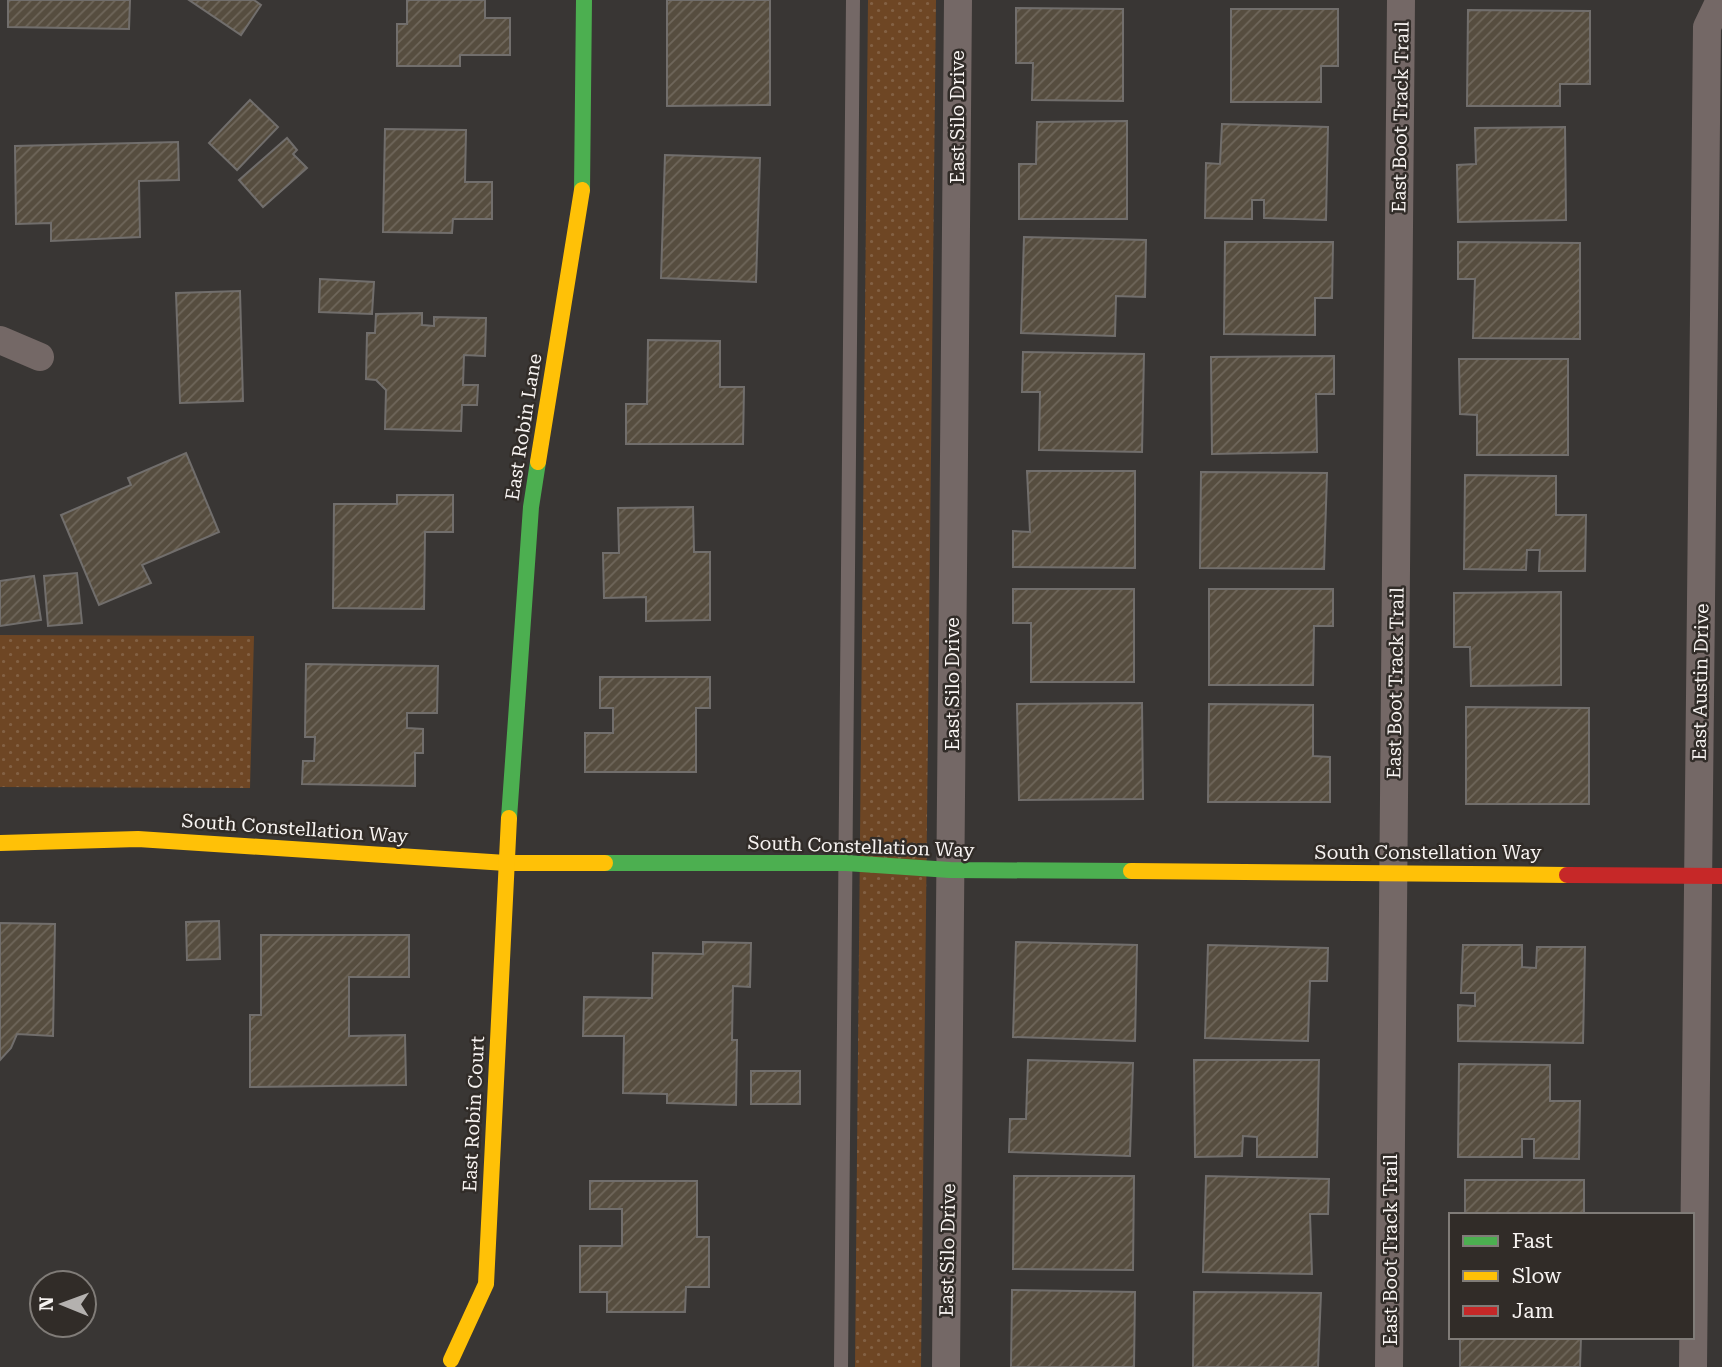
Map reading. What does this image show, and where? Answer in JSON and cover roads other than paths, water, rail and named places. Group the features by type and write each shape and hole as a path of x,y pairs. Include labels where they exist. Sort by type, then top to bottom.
{"street":[{"name":"East Robin Lane","path":"506,863 531,508 582,189 584,0"},
{"name":"East Silo Drive","path":"946,1367 958,0"},
{"name":"East Boot Track Trail","path":"1389,1367 1401,0"},
{"name":"East Austin Drive","path":"1694,1338 1710,875 1707,27 1720,0"},
{"path":"0,341 40,357"},
{"name":"South Constellation Way","path":"0,843 138,839 506,863 846,863 950,870 1710,875"},
{"name":"East Robin Court","path":"451,1360 486,1284 506,863"},
{"name":"East Austin Drive","path":"1693,1367 1694,1339"}],"lane":[{"path":"841,1367 853,0"}]}
